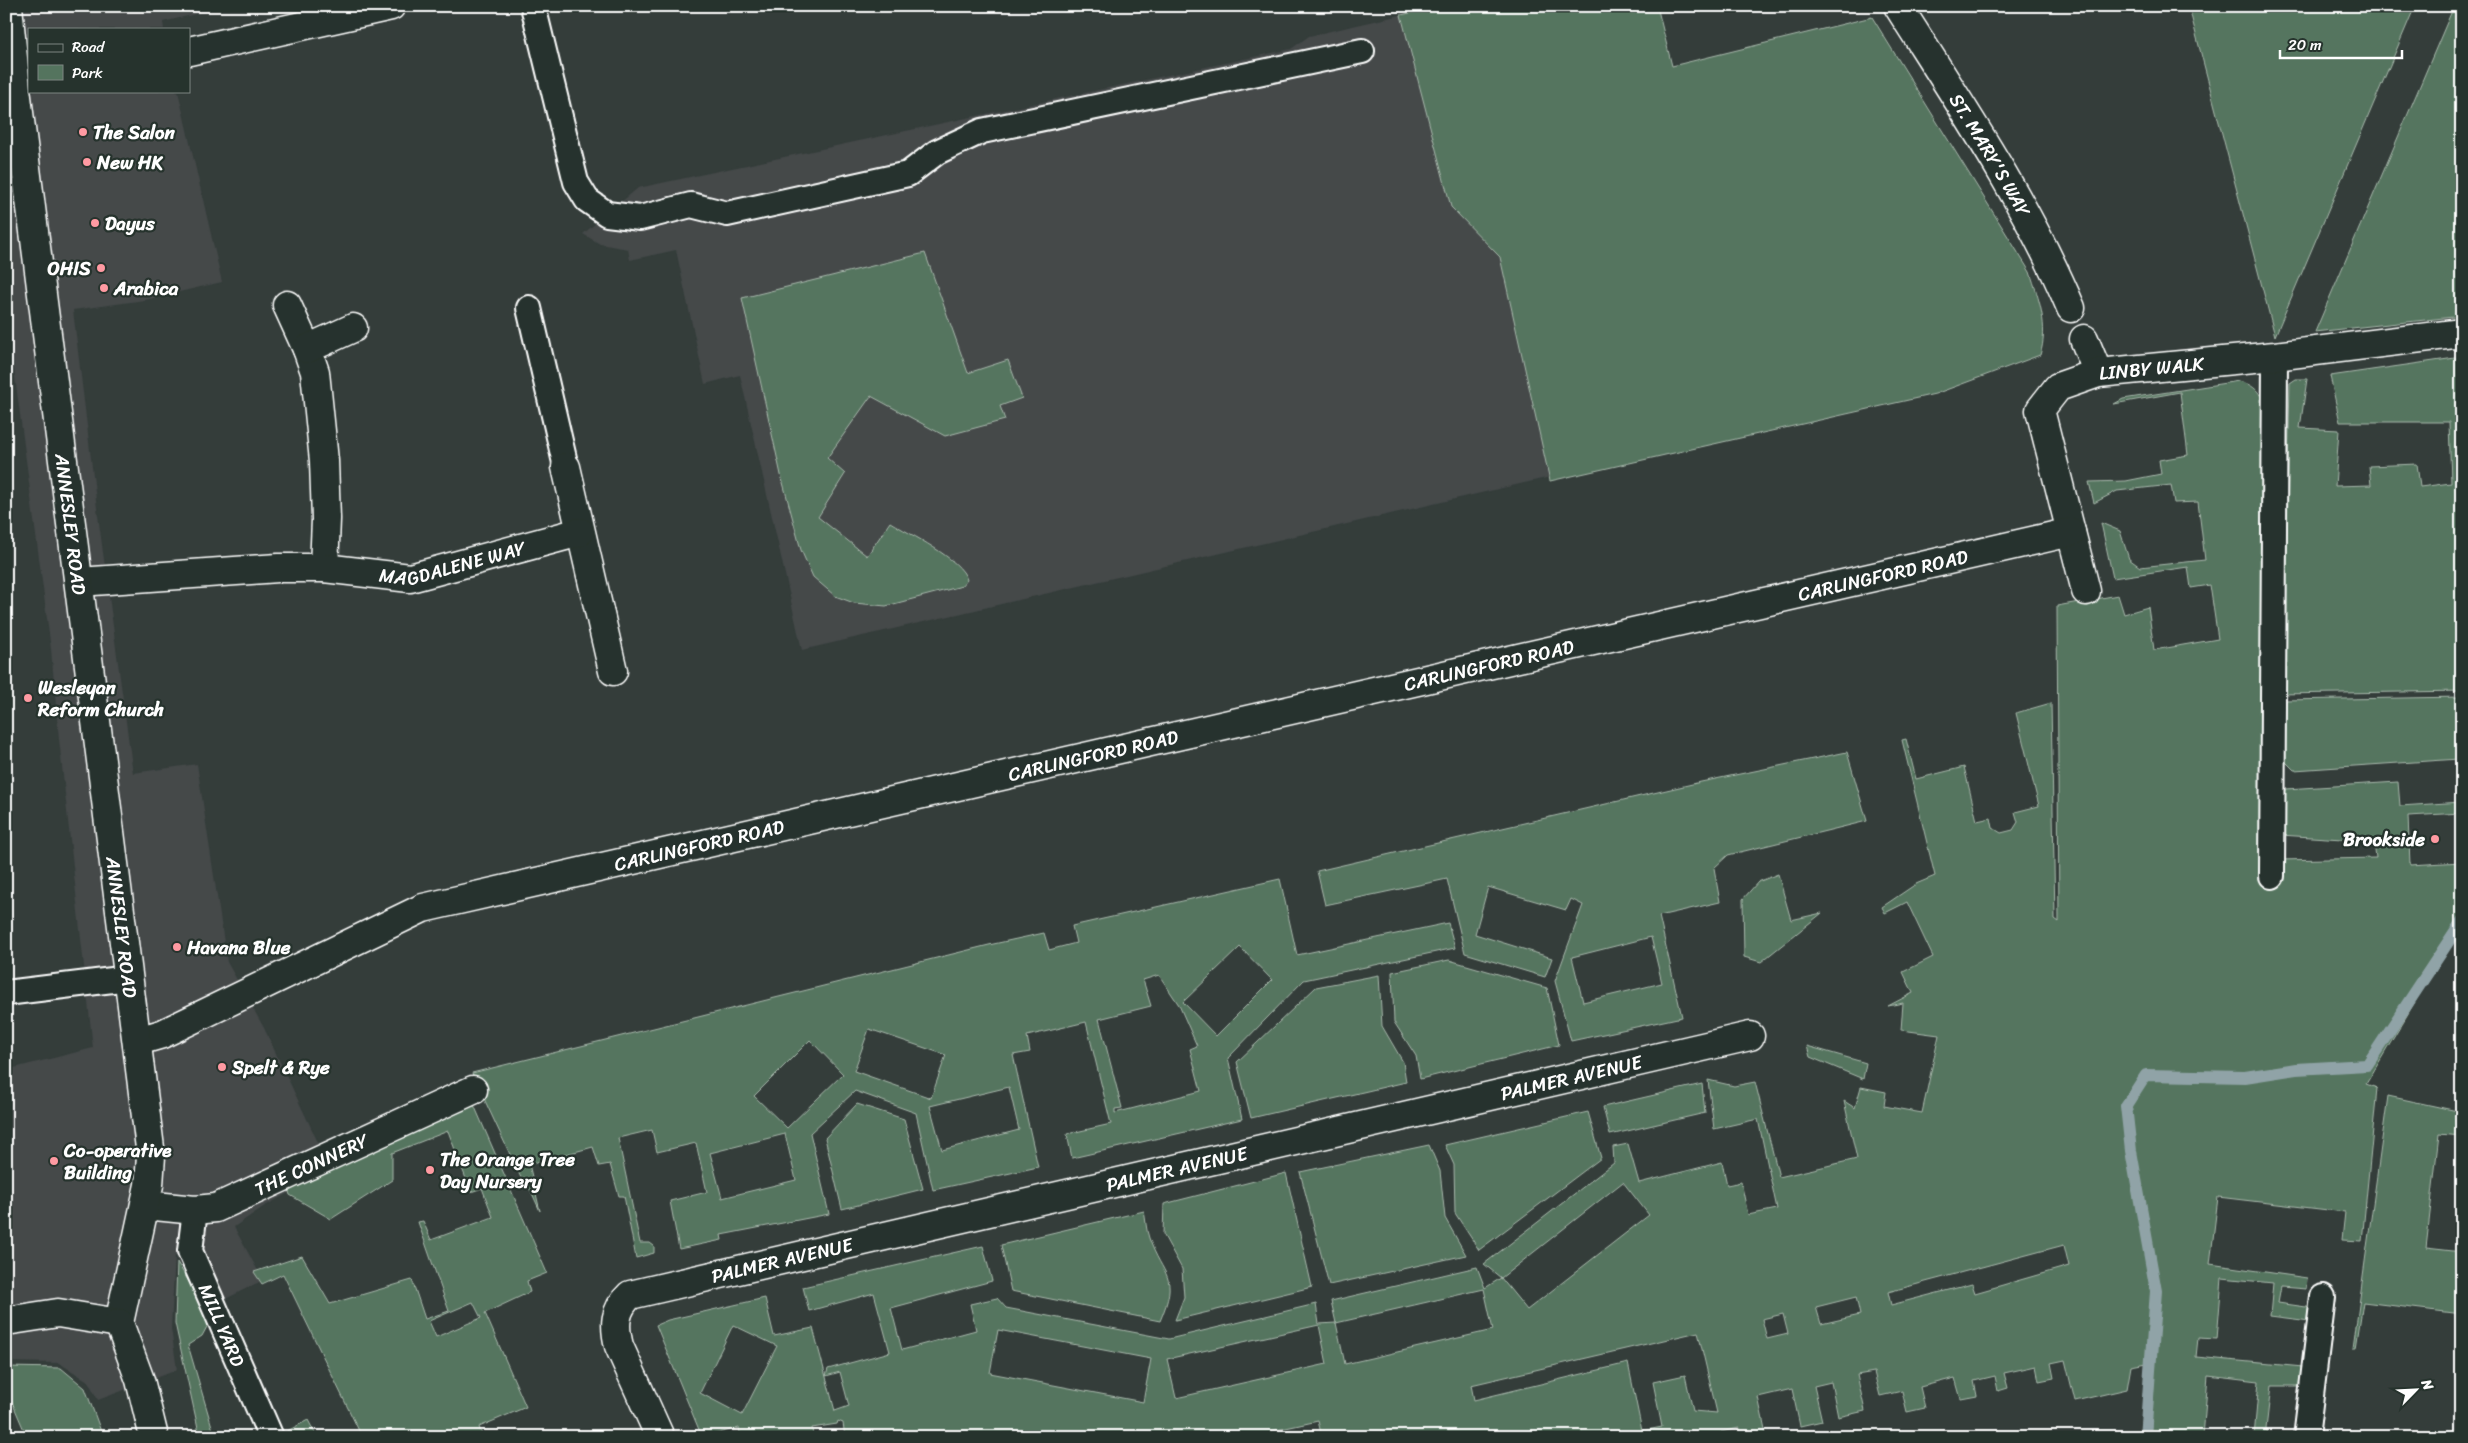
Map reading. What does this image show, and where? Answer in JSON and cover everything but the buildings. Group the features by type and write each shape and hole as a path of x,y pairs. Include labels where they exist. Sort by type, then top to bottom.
{"street":[{"name":"ANNESLEY ROAD","path":"8,6 22,88 79,582 151,1156 145,1205 119,1323"},
{"path":"190,51 391,6"},
{"name":"ST. MARY'S WAY","path":"1898,6 1984,142 2057,275 2071,308"},
{"path":"287,305 315,372 324,461 326,519 324,568"},
{"path":"307,349 353,328"},
{"name":"LINBY WALK","path":"2086,591 2040,410 2058,387 2098,373 2275,356 2462,333"},
{"path":"2084,339 2098,373"},
{"path":"566,467 613,671"},
{"name":"MAGDALENE WAY","path":"79,582 278,568 324,568 410,578 580,532"},
{"name":"CARLINGFORD ROAD","path":"138,1042 162,1034 423,908 2071,532"},
{"name":"PALMER AVENUE","path":"660,1437 619,1346 615,1332 621,1304 630,1295 1750,1036"},
{"name":"THE CONNERY","path":"145,1205 195,1210 216,1208 232,1203 473,1090"},
{"path":"6,1321 58,1313 119,1323 140,1380 154,1437"}],"lane":[{"path":"533,6 576,182 587,200 607,214 640,218 691,205 727,214 908,174 937,152 982,131 1362,51"},
{"path":"529,308 566,467"},
{"path":"2272,876 2275,356"},
{"path":"6,993 129,978"},
{"name":"MILL YARD","path":"195,1210 190,1251 271,1437"},
{"path":"2306,1437 2323,1297"}],"shaded area":[{"path":"6,6 229,6 163,22 164,28 28,28 28,92 178,92 222,282 145,300 73,310 97,508 133,773 197,764 227,962 264,1028 331,1170 263,1207 234,1227 263,1280 208,1308 175,1255 171,1328 177,1370 98,1400 88,1381 59,1363 6,1362 6,1070 93,1048 51,649 6,309"},
{"path":"1440,6 1657,6 1672,66 1872,17 2030,272 2042,310 1935,388 802,650 740,375 705,384 676,250 630,260 628,249 600,244 583,234 638,188 1291,49 1309,36"}],"green space":[{"path":"1440,6 1657,6 1672,66 1872,17 2030,272 2042,313 2044,334 2040,355 1935,394 1550,481 1500,257 1451,207 1401,15"},
{"path":"2189,6 2415,6 2275,336 2192,19"},
{"path":"2454,6 2462,6 2462,316 2315,332"},
{"path":"925,253 968,373 1008,360 1022,398 1000,406 1005,420 945,436 871,396 827,458 845,474 818,517 867,556 890,522 956,564 967,580 962,586 886,606 854,603 835,596 813,577 801,550 781,475 742,298"},
{"path":"2462,357 2462,691 2279,694 2283,562 2286,561 2290,383 2296,379 2307,379 2300,428 2339,430 2335,486 2371,485 2369,466 2417,464 2420,487 2451,483 2449,422 2340,422 2330,376"},
{"path":"2239,381 2256,389 2263,403 2267,417 2279,860 2376,858 2374,841 2280,835 2286,789 2398,782 2400,806 2462,802 2462,813 2408,816 2410,865 2462,862 2462,923 2366,1084 2377,1088 2362,1241 2342,1240 2345,1212 2218,1197 2210,1264 2307,1278 2306,1289 2281,1287 2278,1303 2313,1308 2310,1321 2270,1316 2273,1283 2222,1278 2217,1339 2198,1338 2196,1357 2303,1367 2302,1386 2271,1386 2266,1429 2270,1437 2254,1437 2259,1381 2208,1375 2203,1437 2150,1437 2152,1382 2147,1363 2131,1366 2127,1389 2075,1401 2065,1360 2051,1363 2054,1378 2039,1381 2036,1366 2004,1373 2008,1388 1998,1391 1995,1376 1974,1381 1977,1396 1961,1399 1955,1378 1920,1387 1925,1408 1907,1412 1902,1391 1880,1396 1874,1372 1857,1375 1865,1411 1838,1417 1831,1382 1814,1386 1822,1421 1800,1426 1792,1389 1758,1397 1766,1434 1741,1437 1739,1428 1721,1432 1722,1437 1322,1437 1318,1421 1272,1431 1273,1437 845,1437 843,1423 838,1421 837,1424 812,1428 813,1437 741,1437 739,1428 702,1437 656,1325 668,1320 765,1298 774,1336 813,1328 835,1411 849,1406 840,1372 826,1376 828,1369 890,1352 874,1293 809,1311 803,1287 983,1246 992,1281 891,1308 902,1350 976,1330 970,1304 997,1298 1006,1308 1169,1339 1316,1304 1319,1324 1336,1323 1331,1301 1477,1267 1485,1288 1501,1278 1484,1264 1614,1163 1613,1147 1628,1144 1639,1183 1722,1162 1727,1185 1741,1182 1748,1215 1777,1209 1758,1119 1714,1129 1708,1080 1734,1086 1755,1082 1779,1177 1857,1159 1844,1101 1855,1108 1861,1087 1886,1092 1884,1106 1922,1113 1939,1035 1901,1030 1903,1003 1888,1006 1913,993 1903,972 1933,957 1907,902 1885,913 1882,907 1916,884 1935,876 1902,740 1906,739 1916,779 1964,767 1977,821 1991,818 1993,828 2001,833 2013,830 2018,822 2015,812 2039,806 2016,713 2051,703 2055,919 2059,922 2057,606 2118,595 2124,614 2148,607 2154,650 2218,639 2210,585 2191,588 2188,567 2113,578 2101,523 2120,531 2129,559 2140,567 2205,560 2198,502 2174,503 2171,485 2117,491 2094,503 2089,482 2126,481 2161,474 2159,460 2188,455 2180,392 2114,404 2123,399","holes":["1623,1182 1649,1215 1527,1310 1501,1278","2064,1245 2069,1266 1975,1293 1972,1284 1891,1305 1888,1292","1484,1289 1493,1330 1345,1364 1336,1323","1856,1297 1860,1315 1821,1324 1816,1307","1783,1314 1788,1334 1767,1339 1762,1319","733,1325 777,1346 742,1415 700,1393","1319,1325 1327,1364 1176,1398 1167,1359","998,1330 1151,1359 1143,1402 990,1373","1698,1332 1717,1413 1693,1411 1685,1375 1653,1382 1662,1427 1642,1431 1628,1363 1474,1400 1471,1385"]},
{"path":"2462,697 2462,799 2459,759 2294,770 2282,758 2283,700"},
{"path":"1847,752 1867,821 1728,855 1714,868 1720,902 1659,916 1682,1017 1571,1041 1555,981 1583,905 1571,899 1566,910 1488,887 1475,934 1552,958 1545,977 1465,953 1447,879 1325,905 1317,871 1701,782","holes":["1651,937 1662,983 1583,1002 1572,957"]},
{"path":"1778,874 1791,920 1822,913 1761,962 1744,957 1743,899 1758,882"},
{"path":"1280,879 1297,955 1448,923 1455,948 1304,980 1228,1058 1242,1119 1072,1158 1067,1134 1111,1124 1086,1022 1027,1036 1030,1052 1013,1055 1038,1167 933,1190 916,1113 855,1091 810,1133 829,1214 721,1235 722,1240 679,1249 670,1201 707,1192 696,1143 657,1152 652,1130 618,1138 640,1243 650,1243 654,1246 654,1253 636,1258 624,1196 619,1196 610,1164 599,1166 593,1147 529,1164 540,1211 531,1191 522,1180 472,1073 1044,933 1049,950 1076,943 1072,926","holes":["1240,947 1272,980 1216,1036 1183,1002","1159,975 1179,1005 1197,1046 1190,1049 1201,1091 1115,1113 1115,1109 1122,1108 1099,1019 1151,1006 1143,980","869,1029 946,1055 931,1098 854,1071","810,1040 843,1074 787,1128 754,1096","1009,1087 1019,1130 942,1150 930,1106","785,1134 796,1180 722,1198 710,1153"]},
{"path":"1449,960 1547,988 1559,1045 1420,1079 1416,1056 1394,1022 1392,972"},
{"path":"1379,975 1382,1026 1403,1062 1406,1082 1251,1118 1237,1062 1316,987"},
{"path":"1807,1046 1866,1063 1863,1079 1810,1057"},
{"path":"1702,1084 1705,1113 1610,1135 1603,1107"},
{"path":"2388,1096 2462,1112 2462,1136 2439,1134 2426,1248 2462,1252 2462,1314 2363,1302 2356,1348 2353,1348"},
{"path":"471,1098 547,1273 527,1281 530,1292 485,1313 526,1407 479,1427 483,1437 362,1437 283,1274 262,1284 254,1272 302,1256 330,1304 412,1280 425,1319 449,1311 418,1222 423,1221 431,1240 493,1217 482,1188 471,1192 448,1131 392,1153 392,1180 331,1219 290,1195 287,1185","holes":["473,1302 481,1318 436,1337 429,1321"]},
{"path":"857,1104 904,1119 923,1189 842,1209 825,1138"},
{"path":"1588,1112 1601,1158 1479,1250 1455,1213 1454,1165 1445,1145"},
{"path":"1429,1145 1440,1171 1445,1218 1466,1255 1329,1285 1300,1172"},
{"path":"1286,1173 1312,1287 1175,1320 1184,1297 1182,1269 1163,1234 1164,1204"},
{"path":"1144,1211 1149,1238 1169,1285 1166,1306 1160,1321 1011,1291 1001,1245"},
{"path":"177,1262 204,1307 209,1323 202,1336 188,1345 215,1437 200,1437 175,1323"},
{"path":"6,1367 61,1368 85,1388 103,1437 27,1437 6,1388"},
{"path":"308,1420 317,1437 276,1437"}],"waterway":[{"path":"2145,1437 2156,1291 2131,1151 2126,1106 2146,1075 2245,1077 2296,1069 2367,1065 2462,921"}],"place":[{"name":"The Salon","path":"83,132"},
{"name":"New HK","path":"87,162"},
{"name":"Dayus","path":"95,223"},
{"name":"OHIS","path":"101,268"},
{"name":"Arabica","path":"104,288"},
{"name":"Wesleyan Reform Church","path":"28,698"},
{"name":"Brookside","path":"2435,839"},
{"name":"Havana Blue","path":"177,947"},
{"name":"Spelt & Rye","path":"222,1067"},
{"name":"Co-operative Building","path":"54,1161"},
{"name":"The Orange Tree Day Nursery","path":"430,1170"}]}
